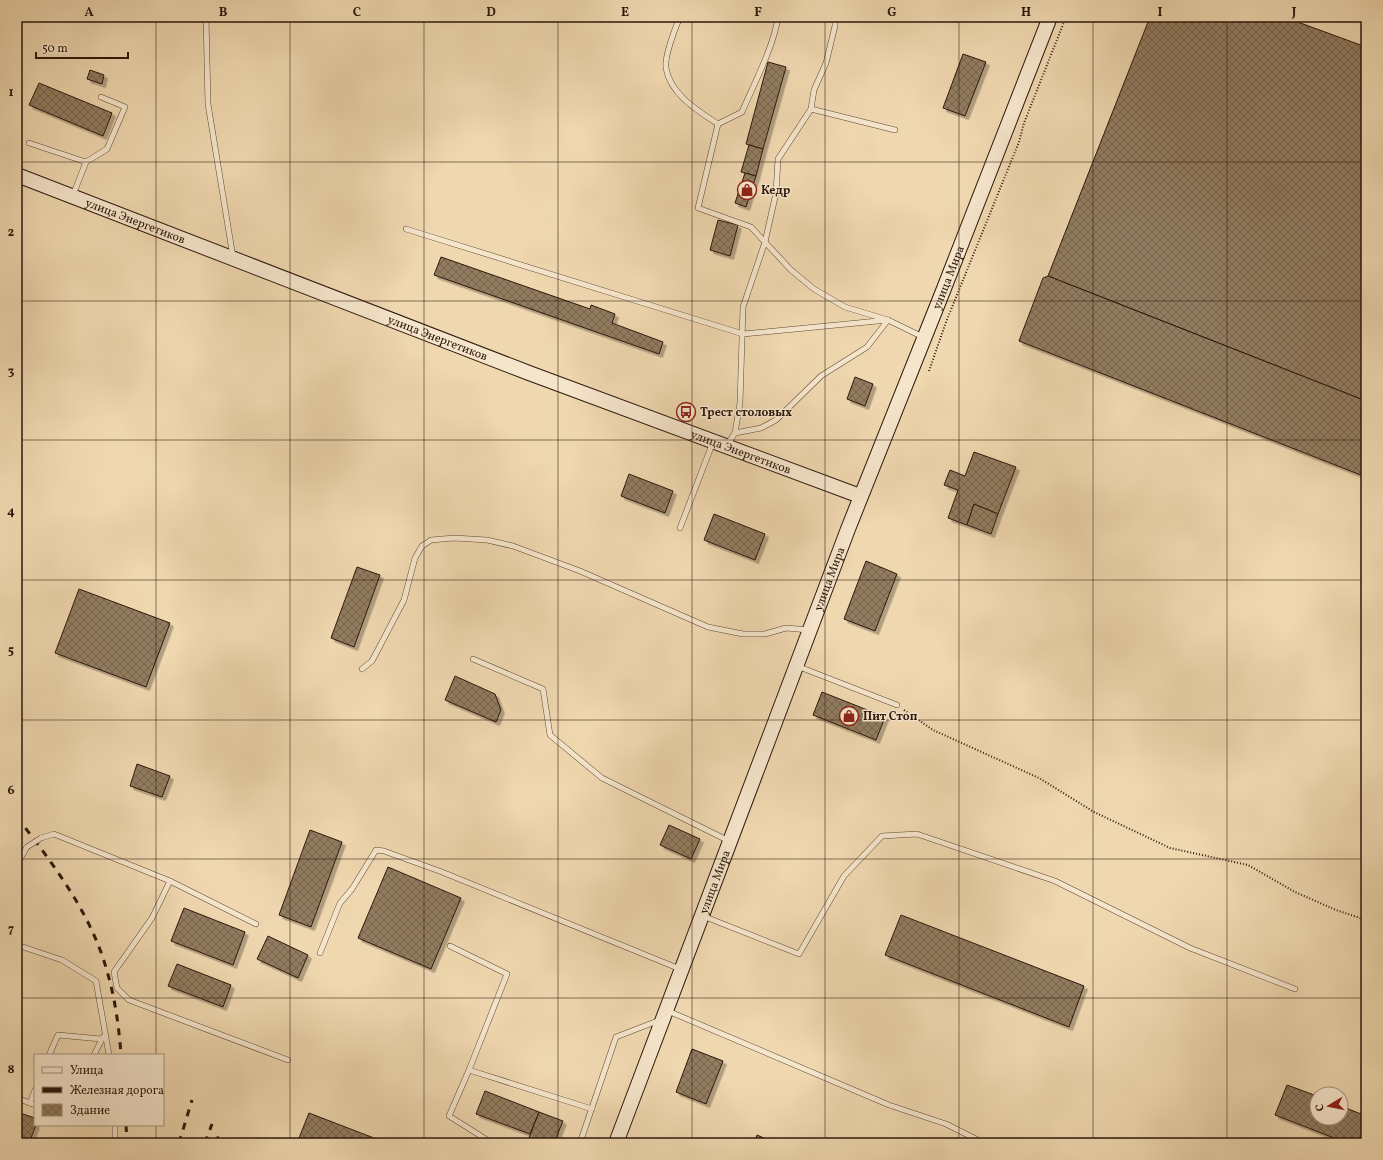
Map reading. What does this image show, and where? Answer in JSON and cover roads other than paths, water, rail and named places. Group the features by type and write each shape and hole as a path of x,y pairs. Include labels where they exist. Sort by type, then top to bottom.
{"main road":[{"name":"улица Мира","path":"616,1143 680,969 730,841 860,496 1050,17"},
{"name":"улица Энергетиков","path":"17,175 73,195 529,373 860,496"}],"lane":[{"path":"206,17 208,104 233,258"},
{"path":"680,17 672,38 665,68 674,87 694,108 718,124"},
{"path":"718,124 742,112 762,65 777,25 778,17"},
{"path":"735,433 740,403 743,307 764,242 776,193 778,159 811,109 814,90 826,63 830,48 835,26 835,17"},
{"path":"73,195 86,162 107,149 125,107 101,97"},
{"path":"811,109 895,130"},
{"path":"718,124 698,208 751,227 791,270 814,289 845,307 888,320 924,337"},
{"path":"29,143 86,162"},
{"path":"406,229 743,334 888,320"},
{"path":"680,528 720,444 735,433 761,428 776,420 821,376 867,347 888,320"},
{"path":"362,669 372,660 404,600 415,558 422,546 432,540 454,538 487,540 513,546 580,571 708,627 743,634 765,634 786,628 810,630"},
{"path":"473,659 543,689 550,735 602,778 730,841"},
{"path":"796,666 897,705"},
{"path":"17,864 27,846 41,838 54,834 170,881 256,924"},
{"path":"701,915 799,954 844,876 882,836 917,834 1055,881 1190,948 1295,989"},
{"path":"320,953 340,903 352,889 376,850 384,851 442,872 680,969"},
{"path":"170,881 152,918 114,972 117,988 129,1000 288,1060"},
{"path":"17,945 62,960 96,981 103,1037 109,1054"},
{"path":"450,946 506,974 469,1070 449,1116 492,1143"},
{"path":"580,1143 616,1036 663,1015 889,1105 946,1124 984,1143"},
{"path":"49,1054 58,1035 103,1037"},
{"path":"94,1054 103,1037"},
{"path":"469,1070 592,1110"},
{"path":"17,1098 33,1104"},
{"path":"115,1126 115,1143"}],"railway":[{"path":"17,817 70,890 91,929 107,971 118,1023 121,1054"},
{"path":"179,1143 192,1100"},
{"path":"205,1143 212,1124"},
{"path":"126,1126 127,1143"},
{"path":"216,1143 220,1132"}],"place":[{"name":"Кедр","path":"747,190"},
{"name":"Трест столовых","path":"686,412"},
{"name":"Пит Стоп","path":"849,716"}]}
